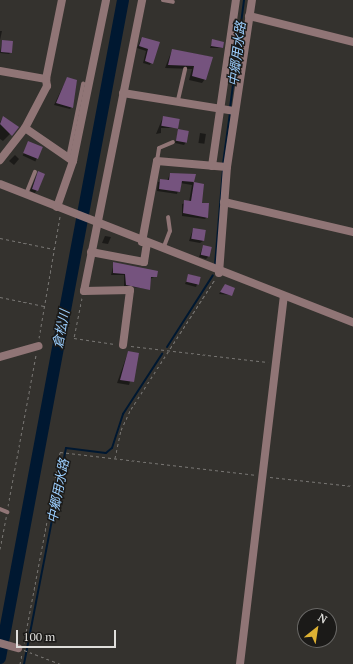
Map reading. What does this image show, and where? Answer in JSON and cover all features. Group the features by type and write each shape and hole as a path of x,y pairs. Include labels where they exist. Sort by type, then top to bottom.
{"street":[{"path":"0,160 25,128 47,86 46,79 62,0"},
{"path":"59,208 106,0"},
{"path":"123,345 130,290 84,291 142,0"},
{"path":"212,166 219,108 236,0"},
{"path":"219,272 227,167 234,111 252,0"},
{"path":"249,16 353,42"},
{"path":"0,70 46,79"},
{"path":"123,93 174,103 178,100 234,111"},
{"path":"25,128 70,159"},
{"path":"92,252 144,262 145,243 157,161 227,167"},
{"path":"0,184 219,272 353,322"},
{"path":"224,202 353,232"},
{"path":"240,664 284,297"},
{"path":"0,357 38,346"},
{"path":"0,643 20,649"}],"lane":[{"path":"163,0 173,2"},
{"path":"178,100 185,69"},
{"path":"70,159 83,84"},
{"path":"157,161 159,148 173,142"},
{"path":"26,194 34,172"},
{"path":"163,250 170,231 168,217"},
{"path":"0,509 7,512"}],"path":[{"path":"0,549 38,346 54,249 59,208"},
{"path":"0,238 54,249"},
{"path":"115,458 125,419 219,272"},
{"path":"84,291 74,338 169,351 275,362"},
{"path":"0,297 44,306"},
{"path":"20,664 20,649 60,452 353,486"},
{"path":"20,649 60,664"}],"building":[{"path":"142,37 160,42 153,64 145,61 148,49 139,46"},
{"path":"212,39 224,42 223,48 211,46"},
{"path":"2,40 13,41 12,53 1,52"},
{"path":"172,49 213,57 206,80 192,76 194,66 168,65"},
{"path":"67,77 77,80 73,108 56,103"},
{"path":"3,116 19,127 12,136 0,124"},
{"path":"163,116 180,119 178,129 161,126"},
{"path":"178,129 189,131 187,143 176,141"},
{"path":"28,141 43,147 38,159 23,153"},
{"path":"38,171 45,174 38,191 32,189"},
{"path":"170,173 196,174 194,182 182,181 180,192 159,189 160,179 169,180"},
{"path":"194,182 204,184 202,203 209,203 208,218 183,213 184,200 191,201"},
{"path":"193,228 206,230 204,241 191,239"},
{"path":"203,245 212,247 210,257 201,255"},
{"path":"113,262 158,271 157,277 151,277 150,290 126,285 125,274 113,273"},
{"path":"188,274 201,277 199,285 186,282"},
{"path":"225,284 235,288 232,296 220,292"},
{"path":"128,351 139,353 134,382 120,380"}],"waterway":[{"name":"倉松川","path":"0,658 123,0"},
{"name":"中郷用水路","path":"230,108 244,0"},
{"name":"中郷用水路","path":"223,164 230,113"},
{"name":"中郷用水路","path":"215,265 223,170"},
{"name":"中郷用水路","path":"167,347 213,275"},
{"name":"中郷用水路","path":"24,664 66,448 106,453 112,448 123,414 162,354"}]}
